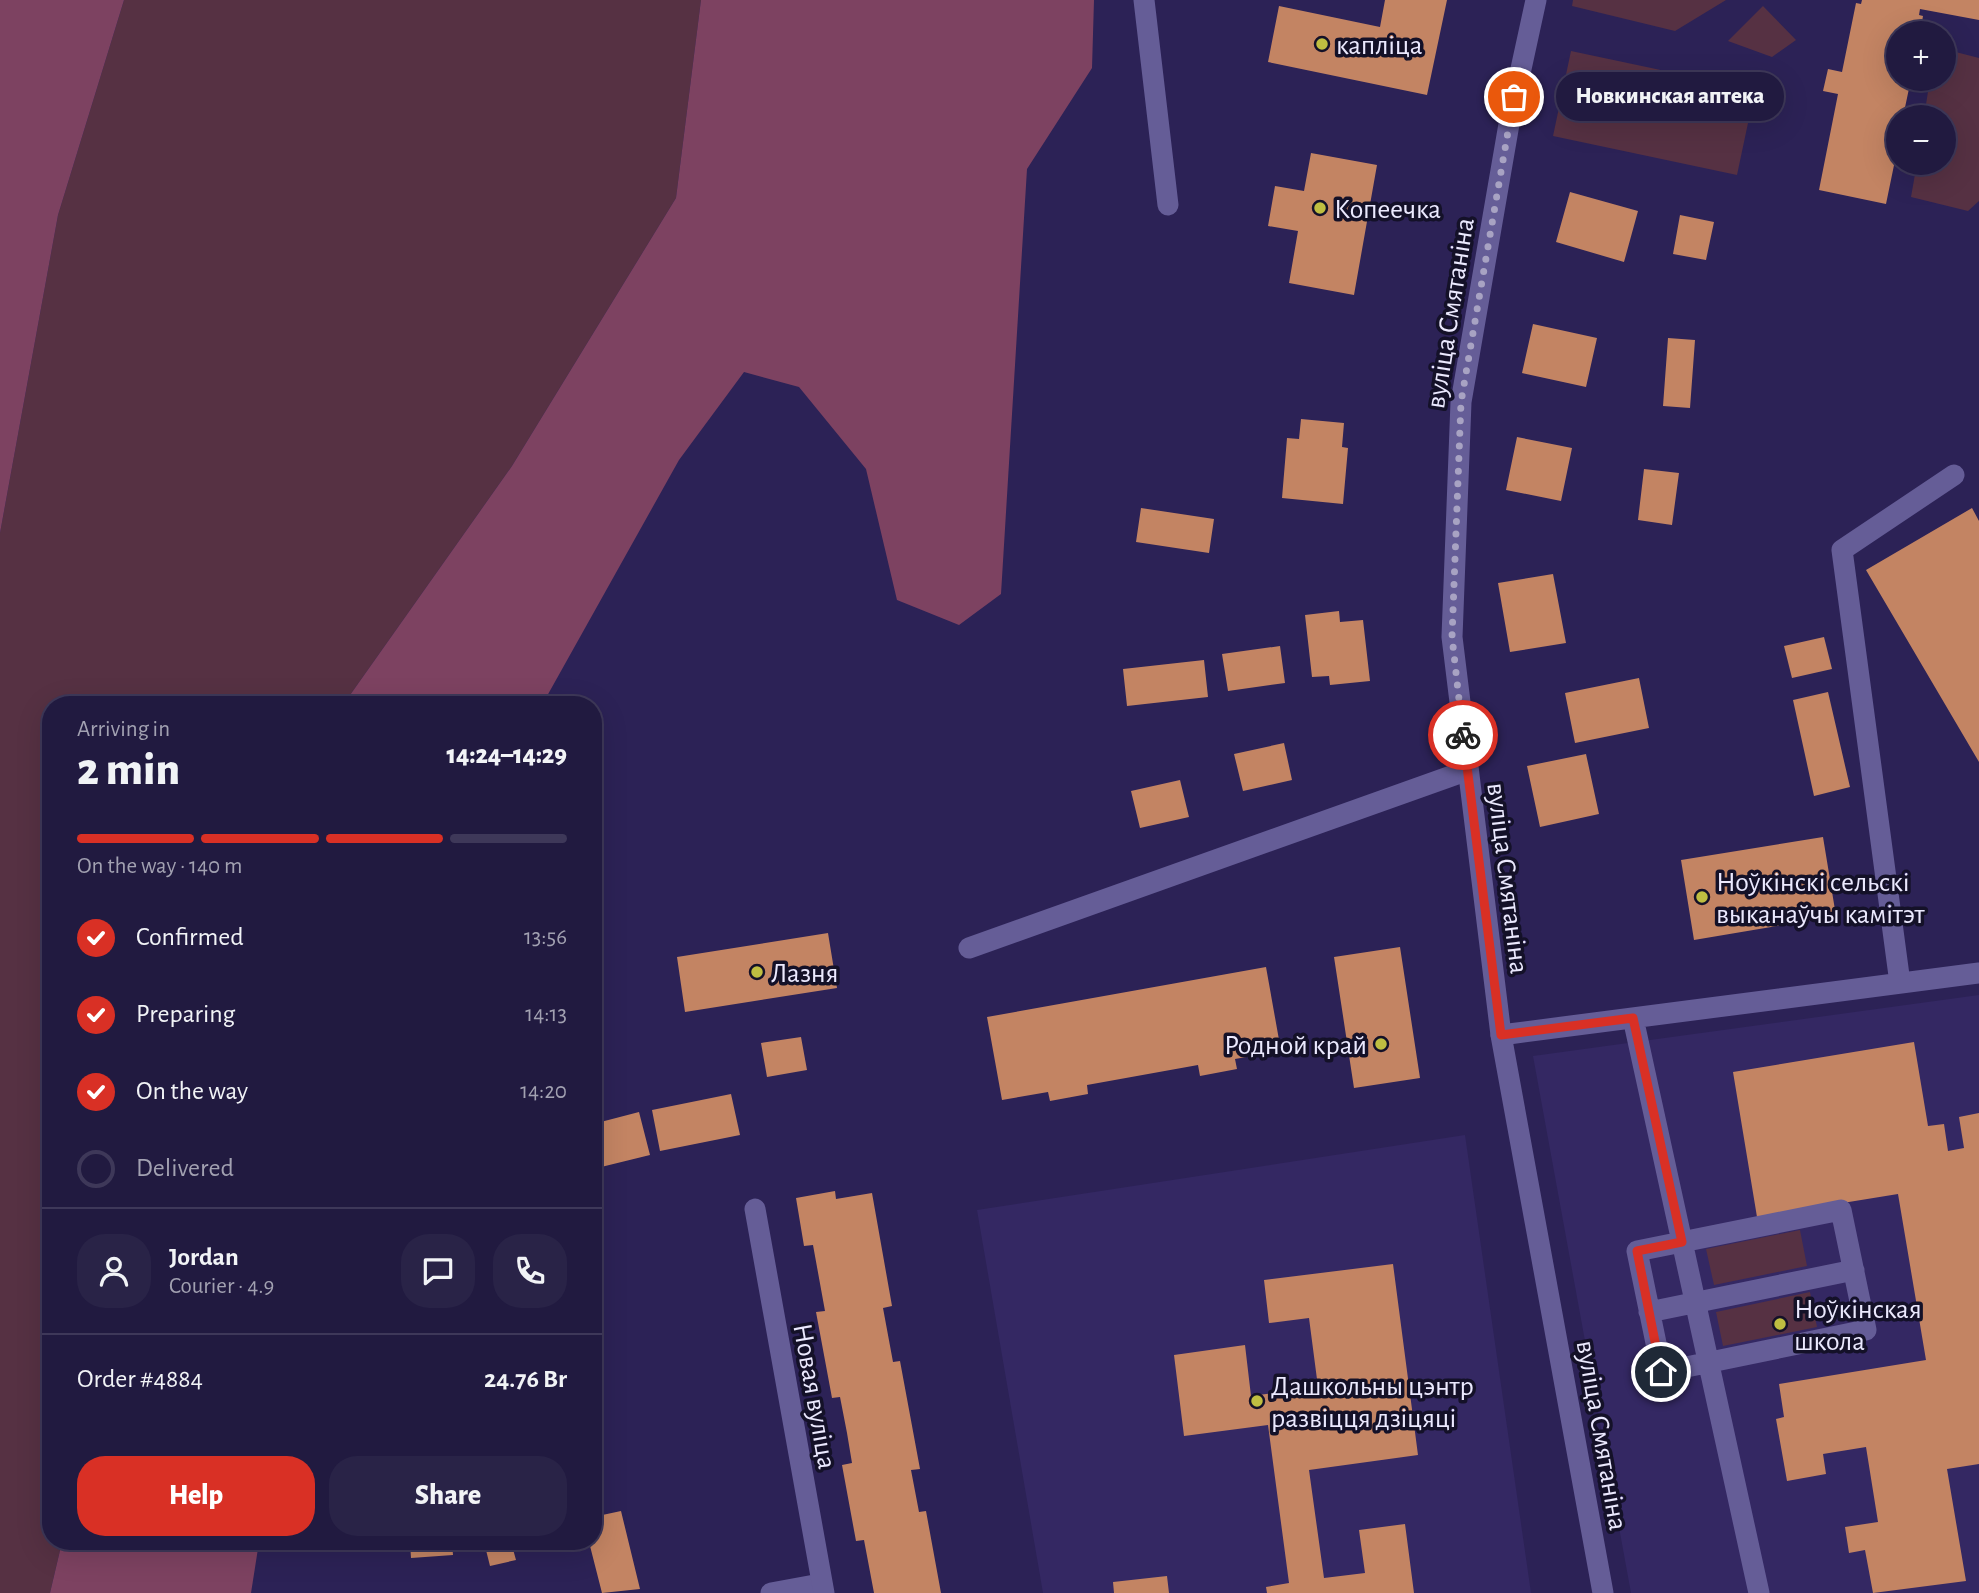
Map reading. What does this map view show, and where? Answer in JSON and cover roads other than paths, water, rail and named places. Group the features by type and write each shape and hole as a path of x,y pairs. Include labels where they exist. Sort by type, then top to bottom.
{"street":[{"path":"1143,0 1168,205"},
{"name":"вуліца Смятаніна","path":"1536,0 1509,124 1461,402 1452,637 1501,1035 1603,1593"},
{"path":"1900,983 1842,550 1954,475"},
{"path":"969,948 1468,771"},
{"path":"1501,1035 1979,972"},
{"path":"1633,1018 1759,1593"},
{"name":"Новая вуліца","path":"755,1209 822,1588"},
{"path":"1842,1210 1854,1270 1866,1330 1661,1372 1637,1251 1842,1210"},
{"path":"1649,1312 1854,1270"},
{"path":"771,1593 822,1588"}],"place":[{"name":"капліца","path":"1322,44"},
{"name":"Новкинская аптека","path":"1514,97"},
{"name":"Копеечка","path":"1320,208"},
{"name":"Ноўкінскі сельскі выканаўчы камітэт","path":"1702,897"},
{"name":"Лазня","path":"757,972"},
{"name":"Родной край","path":"1381,1044"},
{"name":"Ноўкінская школа","path":"1780,1324"},
{"name":"Дашкольны цэнтр развіцця дзіцяці","path":"1257,1401"}]}
